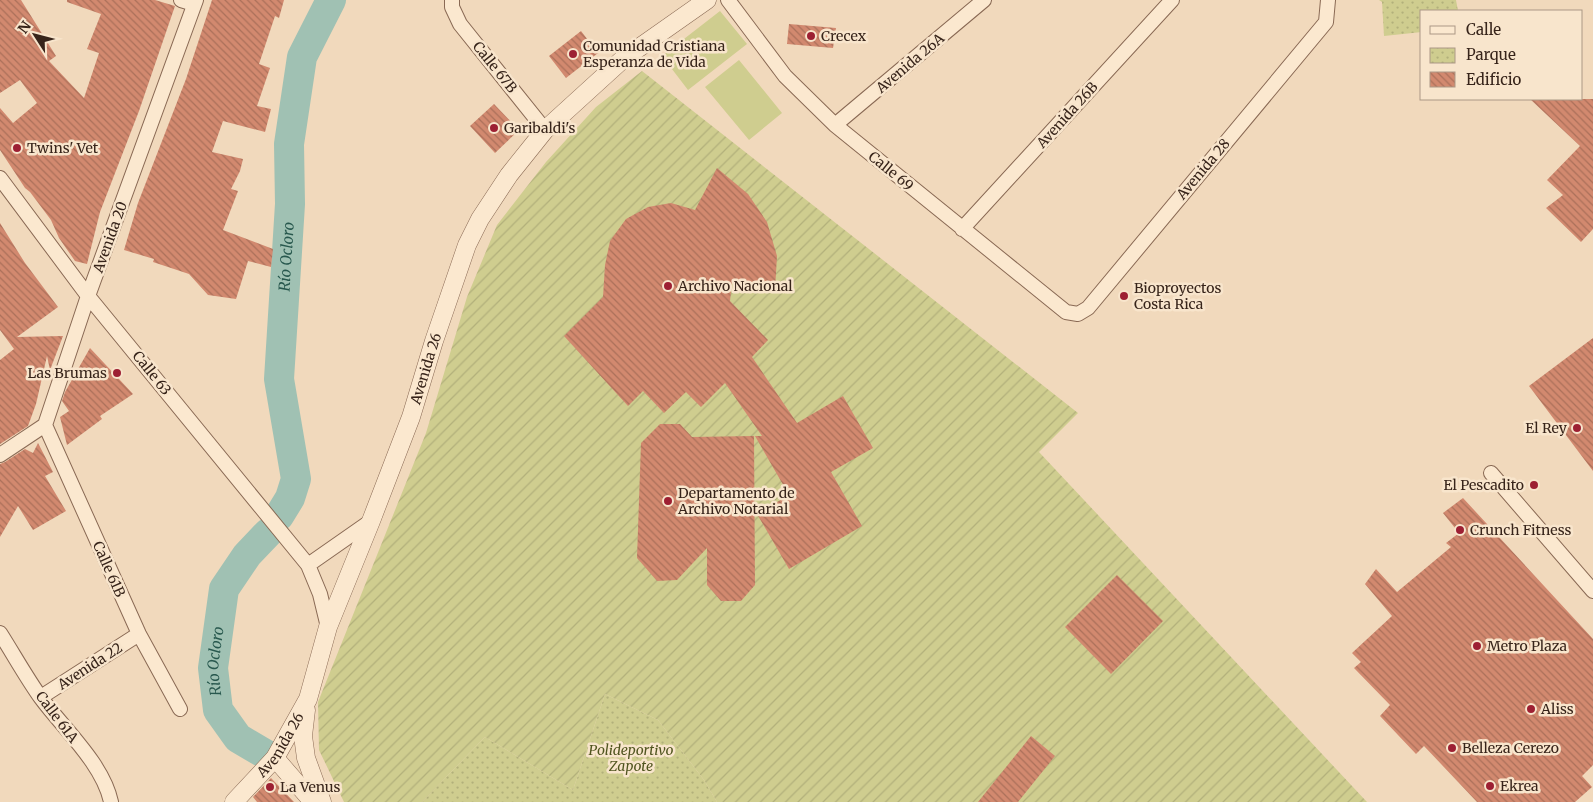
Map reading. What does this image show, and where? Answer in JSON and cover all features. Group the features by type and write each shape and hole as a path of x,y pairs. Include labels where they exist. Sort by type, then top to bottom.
{"street":[{"name":"Calle 67B","path":"452,0 452,7 460,24 545,130"},
{"name":"Avenida 26","path":"234,802 275,758 308,699 328,627 372,522 412,417 434,341 467,245 480,219 509,175 545,130 623,59 707,0"},
{"name":"Calle 69","path":"728,0 785,76 836,125 1066,312 1078,314"},
{"name":"Avenida 26A","path":"836,125 984,0"},
{"name":"Avenida 26B","path":"962,229 1172,0"},
{"name":"Avenida 28","path":"1078,314 1088,308 1326,22 1328,0"},
{"name":"Avenida 20","path":"45,425 191,1"},
{"name":"Calle 63","path":"0,178 88,296 308,565 320,594 328,627"},
{"path":"0,455 45,425"},
{"name":"Calle 61B","path":"45,425 139,634 180,709"},
{"path":"1491,473 1593,591"},
{"path":"308,565 372,522"},
{"name":"Calle 61A","path":"0,633 41,697 100,773 109,792 111,802"},
{"name":"Avenida 22","path":"41,697 139,634"},
{"path":"308,699 303,736 306,758 322,802"},
{"path":"275,758 313,802"}],"green space":[{"path":"1379,0 1456,0 1458,10 1420,10 1420,32 1384,36 1382,2"},
{"path":"720,11 747,44 688,90 662,56"},
{"path":"739,60 782,113 749,140 705,87"},
{"path":"642,71 1078,413 1039,452 1367,802 717,802 704,780 658,720 605,694 573,790 485,737 422,802 344,802 319,750 318,702 426,433 467,297 497,225 546,162 596,107"},
{"name":"Polideportivo Zapote","path":"605,694 658,720 704,780 717,802 422,802 485,737 573,790"}],"building":[{"path":"0,0 21,0 56,56 49,61 84,98 99,53 87,49 101,14 67,2 67,0 155,0 175,6 139,111 100,212 87,264 75,261 59,238 51,220 25,188 0,150 0,108 13,123 37,103 20,80 0,93"},
{"path":"212,0 284,0 279,18 275,16 259,64 270,68 257,106 271,109 265,132 223,121 212,152 243,159 240,171 231,189 238,191 223,230 273,249 271,267 248,261 236,299 208,295 189,274 153,262 154,259 124,250 138,203 186,79"},
{"name":"Crecex","path":"789,24 836,28 833,48 787,44"},
{"name":"Comunidad Cristiana Esperanza de Vida","path":"581,31 598,53 566,78 549,56"},
{"path":"1593,99 1593,229 1581,242 1546,208 1563,195 1547,180 1580,146 1531,100"},
{"name":"Garibaldi's","path":"494,104 519,130 495,153 470,126"},
{"name":"Archivo Nacional","path":"717,168 748,194 767,222 777,256 775,290 732,282 730,301 768,340 752,357 797,423 843,396 873,448 831,472 862,526 789,569 757,514 789,495 755,436 762,436 725,383 701,407 686,392 664,413 643,391 628,406 564,336 603,297 605,265 610,241 626,219 648,207 671,203 695,210"},
{"path":"0,223 25,263 58,307 17,337 63,336 50,370 47,356 36,404 28,426 0,444 0,360 14,349 0,330"},
{"name":"El Rey","path":"1593,338 1593,471 1529,386"},
{"path":"90,348 133,394 100,416 102,419 67,445 60,417 69,411 62,401 65,392"},
{"path":"660,424 680,424 692,437 754,436 755,585 741,601 721,601 707,585 707,548 677,580 657,581 637,558 641,443"},
{"path":"38,443 53,472 45,476 66,511 33,530 18,506 0,537 0,464 25,449 33,453"},
{"name":"Metro Plaza","path":"1463,498 1593,639 1593,765 1582,776 1592,787 1575,802 1477,802 1424,746 1416,754 1380,716 1390,705 1354,668 1361,662 1352,653 1392,616 1365,584 1376,569 1397,592 1451,547 1446,543 1459,533 1443,513"},
{"path":"1117,575 1163,621 1111,674 1065,627"},
{"path":"1031,736 1055,756 1018,802 978,802"},
{"name":"La Venus","path":"271,778 294,802 257,802 253,797"}],"waterway":[{"name":"Río Ocloro","path":"279,516 290,498 296,479 279,379 290,204 289,144 302,57 331,0"},
{"name":"Río Ocloro","path":"265,754 238,738 218,710 213,668 224,589 247,555 268,533"}],"place":[{"name":"Crecex","path":"811,36"},
{"name":"Comunidad Cristiana Esperanza de Vida","path":"573,54"},
{"name":"Garibaldi's","path":"494,128"},
{"name":"Twins' Vet","path":"17,148"},
{"name":"Archivo Nacional","path":"668,286"},
{"name":"Bioproyectos Costa Rica","path":"1124,296"},
{"name":"Las Brumas","path":"117,373"},
{"name":"El Rey","path":"1577,428"},
{"name":"El Pescadito","path":"1534,485"},
{"name":"Departamento de Archivo Notarial","path":"668,501"},
{"name":"Crunch Fitness","path":"1460,530"},
{"name":"Metro Plaza","path":"1477,646"},
{"name":"Aliss","path":"1531,709"},
{"name":"Belleza Cerezo","path":"1452,748"},
{"name":"Ekrea","path":"1490,786"},
{"name":"La Venus","path":"270,787"}]}
